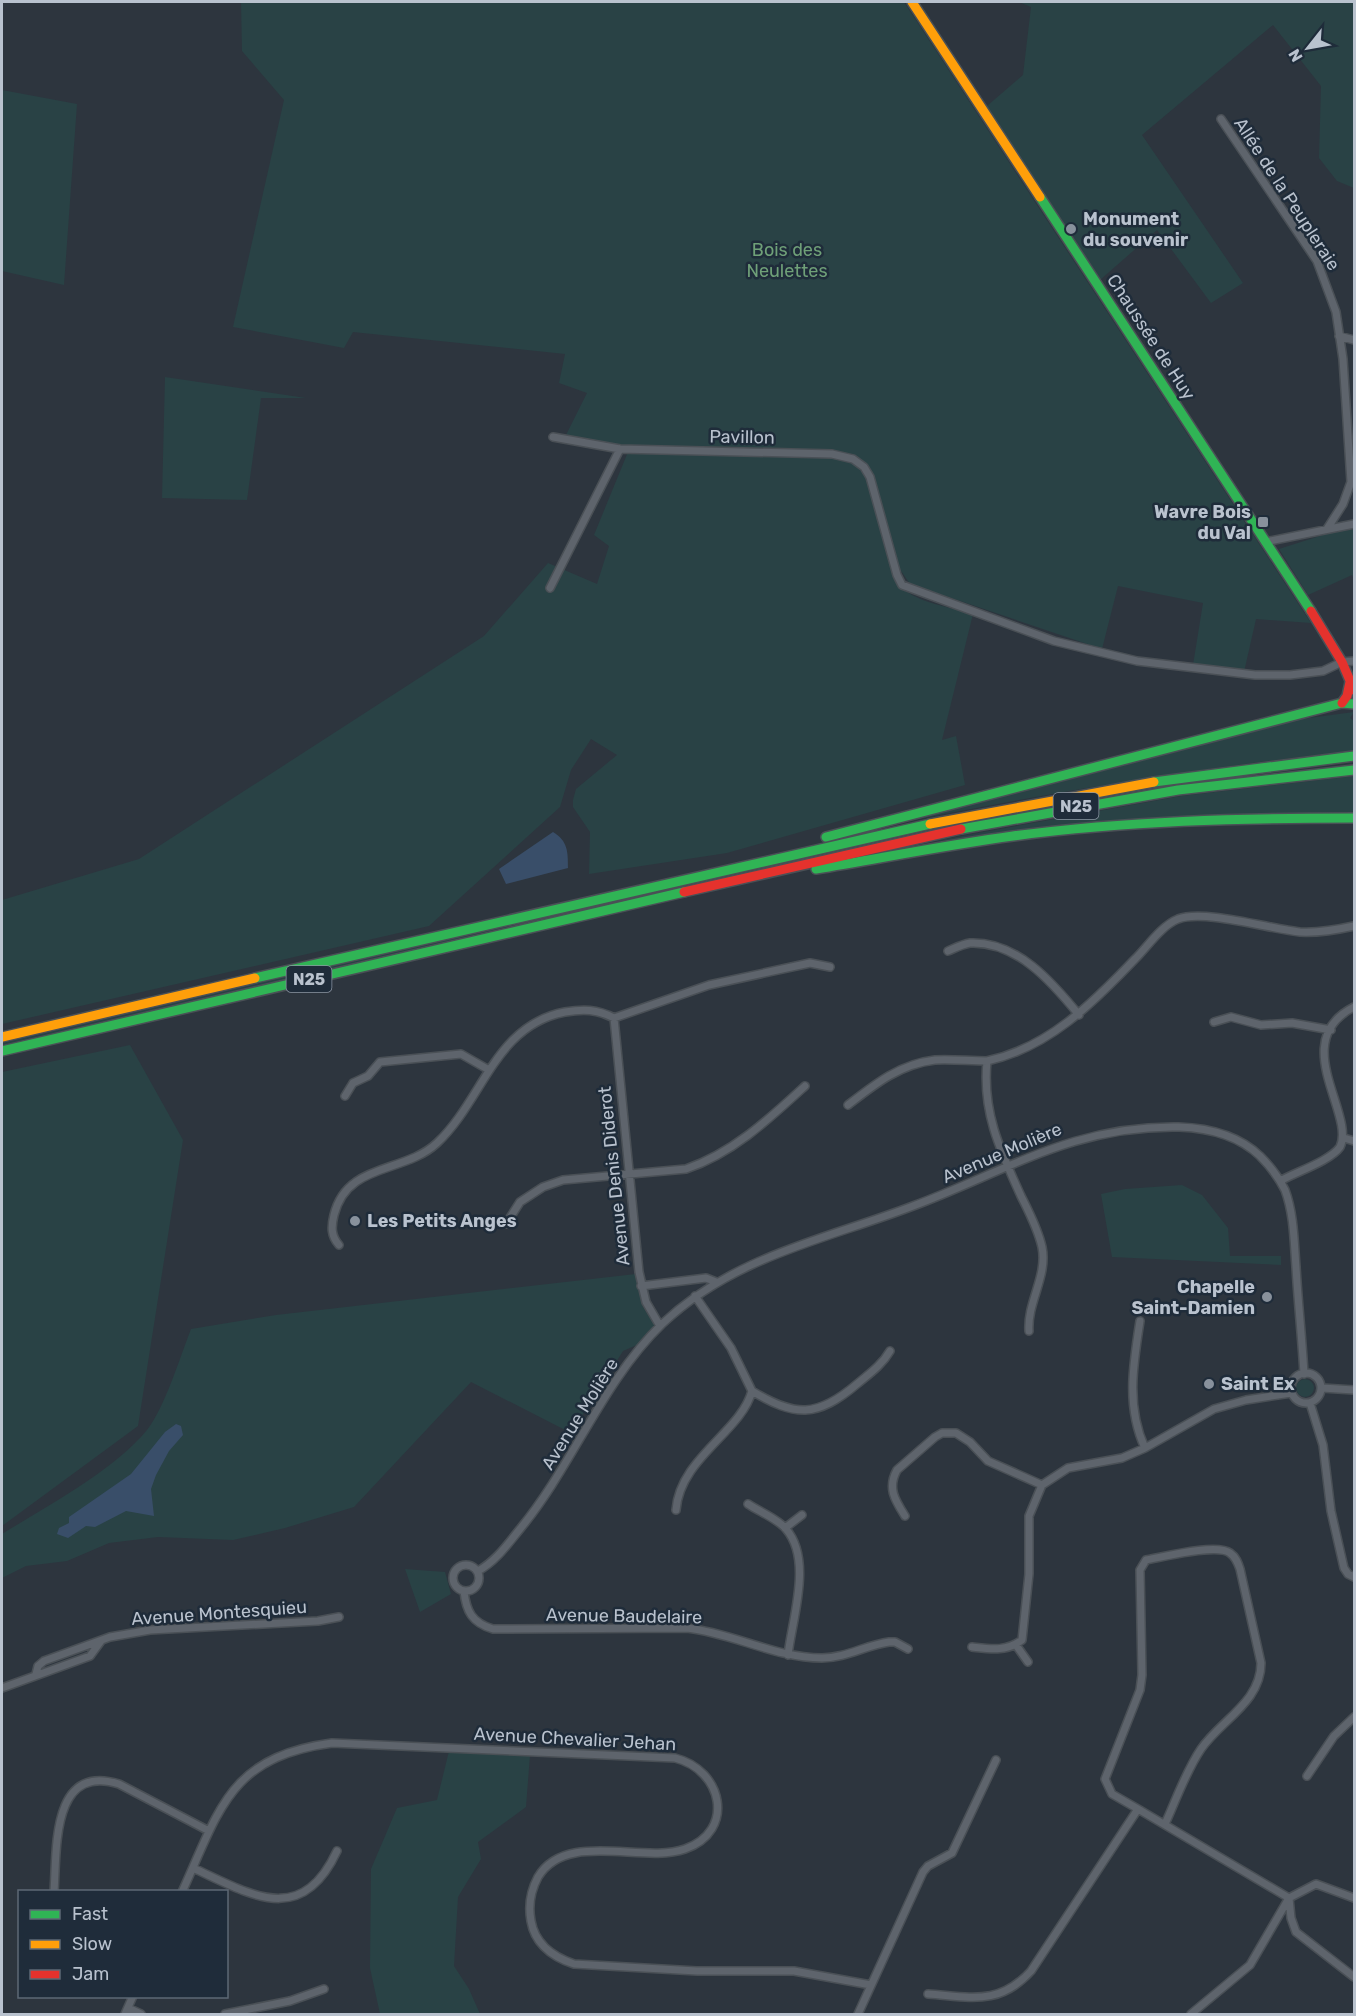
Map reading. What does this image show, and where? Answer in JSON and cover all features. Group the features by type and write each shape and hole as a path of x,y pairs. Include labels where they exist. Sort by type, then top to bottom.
{"main road":[{"name":"Chaussée de Huy","path":"912,2 1266,542 1353,682"},
{"path":"1342,703 1353,682"},
{"path":"805,850 816,840 1342,703 1354,704"},
{"name":"N25","path":"2,1037 805,850 1070,795 1181,776 1354,756"},
{"name":"N25","path":"2,1051 801,865 1091,804 1287,775 1354,770"},
{"path":"801,865 816,869 969,842 1101,827 1184,821 1354,818"}],"street":[{"name":"Allée de la Peupleraie","path":"1221,119 1317,261 1331,292 1339,336 1351,482 1343,504 1327,529"},
{"path":"1339,336 1354,340"},
{"name":"Pavillon","path":"553,437 620,450 846,456 860,464 872,480 897,575 906,587 1054,640 1137,661 1255,675 1290,675 1323,671 1342,662"},
{"path":"550,588 620,450"},
{"path":"1266,542 1354,524"},
{"path":"1342,662 1354,661"},
{"path":"848,1105 887,1077 912,1065 934,1060 987,1061 1017,1052 1079,1015 1163,930 1182,918 1203,916 1317,933 1354,926"},
{"path":"948,951 970,943 993,947 1020,958 1052,982 1079,1015"},
{"path":"339,1245 334,1238 332,1226 336,1207 347,1190 364,1175 410,1161 434,1146 515,1038 543,1019 586,1010 604,1013 614,1018 710,985 810,963 830,967"},
{"path":"1280,1181 1330,1156 1340,1148 1344,1138 1344,1126 1326,1056 1331,1030 1343,1015 1354,1007"},
{"path":"1214,1022 1231,1017 1261,1024 1292,1023 1331,1030"},
{"name":"Avenue Denis Diderot","path":"614,1018 641,1286 646,1302 660,1326"},
{"path":"345,1096 353,1083 368,1076 380,1062 461,1053 489,1070"},
{"path":"987,1061 985,1081 988,1113 1034,1224 1043,1256 1037,1288 1029,1310 1029,1332"},
{"path":"506,1224 520,1202 543,1187 563,1180 686,1169 704,1163 735,1145 805,1086"},
{"name":"Avenue Molière","path":"464,1591 471,1590 478,1584 478,1571 496,1558 541,1504 625,1368 660,1326 695,1296 745,1266 915,1206 1062,1143 1104,1132 1148,1127 1194,1128 1223,1134 1244,1143 1264,1160 1280,1181 1287,1196 1292,1224 1304,1374"},
{"path":"1344,1138 1354,1141"},
{"path":"641,1286 706,1278 716,1282"},
{"path":"695,1296 731,1348 752,1390 785,1408 800,1411 818,1409 842,1397 884,1361 890,1351"},
{"path":"1140,1321 1131,1372 1131,1394 1139,1436 1145,1448"},
{"path":"1291,1393 1293,1381 1304,1374 1316,1377 1322,1388"},
{"path":"1322,1388 1354,1390"},
{"path":"1310,1404 1322,1388"},
{"path":"676,1510 677,1498 699,1460 741,1414 752,1390"},
{"path":"972,1647 999,1649 1016,1645 1022,1640 1025,1632 1029,1574 1029,1516 1042,1485 1068,1468 1122,1458 1145,1448 1214,1409 1246,1400 1291,1393"},
{"path":"1291,1393 1299,1401 1310,1404"},
{"path":"1310,1404 1323,1445 1331,1511 1344,1568 1354,1577"},
{"path":"905,1516 892,1491 893,1476 897,1470 942,1433 956,1433 963,1436 988,1461 1042,1485"},
{"path":"748,1504 786,1528 796,1548 800,1566 788,1655"},
{"path":"786,1528 802,1515"},
{"path":"1165,1824 1202,1748 1251,1695 1261,1676 1261,1663 1240,1569 1228,1551 1209,1550 1146,1560 1140,1570 1141,1682 1105,1779 1112,1794 1289,1898"},
{"path":"464,1591 454,1584 455,1570 465,1564 478,1571"},
{"name":"Avenue Baudelaire","path":"464,1591 468,1613 479,1623 493,1629 687,1628 710,1631 788,1655 835,1657 889,1642 895,1642 908,1649"},
{"name":"Avenue Montesquieu","path":"2,1688 36,1674 38,1666 44,1661 101,1641 150,1630 318,1622 339,1617"},
{"path":"1016,1645 1028,1662"},
{"path":"1307,1776 1334,1736 1354,1717"},
{"name":"Avenue Chevalier Jehan","path":"183,1890 209,1831 231,1791 245,1777 270,1760 304,1747 332,1743 675,1758 690,1762 701,1769 717,1795 717,1810 707,1834 684,1850 579,1853 555,1861 542,1870 530,1898 531,1925 544,1948 561,1960 574,1964 697,1971 794,1971 871,1984"},
{"path":"858,2014 922,1872 928,1866 952,1853 996,1760"},
{"path":"54,1890 61,1813 73,1791 84,1785 104,1780 118,1784 209,1831"},
{"path":"928,1994 987,1998 1003,1993 1019,1983 1031,1971 1138,1809"},
{"path":"193,1869 259,1898 285,1900 310,1889 330,1865 337,1851"},
{"path":"1191,2014 1250,1965 1289,1898 1316,1884 1354,1898"},
{"path":"1289,1898 1291,1918 1296,1932 1354,1977"},
{"path":"225,2014 290,2001 324,1989"},
{"path":"127,2011 141,2014"}],"green space":[{"name":"Bois des Neulettes","path":"241,2 904,2 1311,623 1256,619 1244,672 1193,665 1203,603 1118,586 1102,649 910,584 899,568 891,567 895,578 911,594 923,600 973,614 942,740 956,736 965,785 727,853 589,874 590,832 573,807 573,800 576,789 617,755 591,739 571,770 560,807 429,926 2,1024 2,900 139,859 484,636 548,563 597,584 609,546 594,535 630,447 565,437 587,393 559,383 565,354 353,332 344,348 233,327 284,100 242,51"},
{"path":"1019,2 1354,2 1354,188 1337,181 1319,158 1321,86 1273,25 1142,135 1243,283 1211,303 1157,230 1100,280 987,106 1023,75 1031,7"},
{"path":"2,90 77,104 64,285 2,271"},
{"path":"165,377 306,398 261,398 247,500 162,498"},
{"path":"1354,529 1354,580 1352,575 1308,595 1279,549 1326,534"},
{"path":"1354,712 1350,718 1354,721 1354,751 1121,782 889,825 1301,719"},
{"path":"1354,776 1354,812 934,841 1181,796"},
{"path":"648,892 642,896 2,1045 2,1043"},
{"path":"130,1045 183,1140 138,1426 2,1526 2,1072"},
{"path":"1182,1185 1202,1195 1228,1228 1230,1256 1281,1256 1281,1265 1112,1257 1101,1194 1125,1189"},
{"path":"636,1274 642,1305 656,1328 639,1344 623,1351 571,1433 471,1382 354,1507 285,1528 233,1540 158,1537 109,1543 67,1561 26,1566 2,1578 2,1534 98,1474 133,1445 147,1430 166,1395 191,1329 276,1315"},
{"path":"1305,1379 1311,1382 1314,1388 1311,1394 1305,1397 1299,1394 1296,1388 1299,1382"},
{"path":"405,1569 445,1572 451,1594 420,1612"},
{"path":"449,1751 530,1755 526,1807 478,1842 481,1859 458,1897 454,1966 469,1989 480,2014 380,2014 370,1968 371,1869 397,1808 437,1800"}],"water":[{"path":"553,832 562,839 566,847 568,868 506,884 499,869"},
{"path":"176,1424 181,1426 183,1435 169,1451 156,1475 151,1489 154,1516 126,1511 95,1527 86,1526 68,1538 57,1534 59,1528 69,1523 69,1517 131,1474 165,1432"}],"traffic: fast":[{"path":"1040,197 1311,611"},
{"path":"826,837 1342,703 1354,704"},
{"path":"1154,782 1354,756"},
{"path":"961,829 1178,790 1354,770"},
{"path":"816,869 939,847 1055,831 1226,820 1354,818"},
{"path":"255,978 930,824"},
{"path":"2,1051 684,892"}],"traffic: slow":[{"path":"912,2 1040,197"},
{"path":"930,824 1154,782"},
{"path":"2,1037 255,978"}],"traffic: jam":[{"path":"1311,611 1342,662 1354,690"},
{"path":"1342,703 1347,696 1350,682"},
{"path":"684,892 961,829"}],"place":[{"name":"Monument du souvenir","path":"1071,229"},
{"name":"Wavre Bois du Val","path":"1263,522"},
{"name":"Les Petits Anges","path":"355,1221"},
{"name":"Chapelle Saint-Damien","path":"1267,1297"},
{"name":"Saint Ex","path":"1209,1384"}]}
